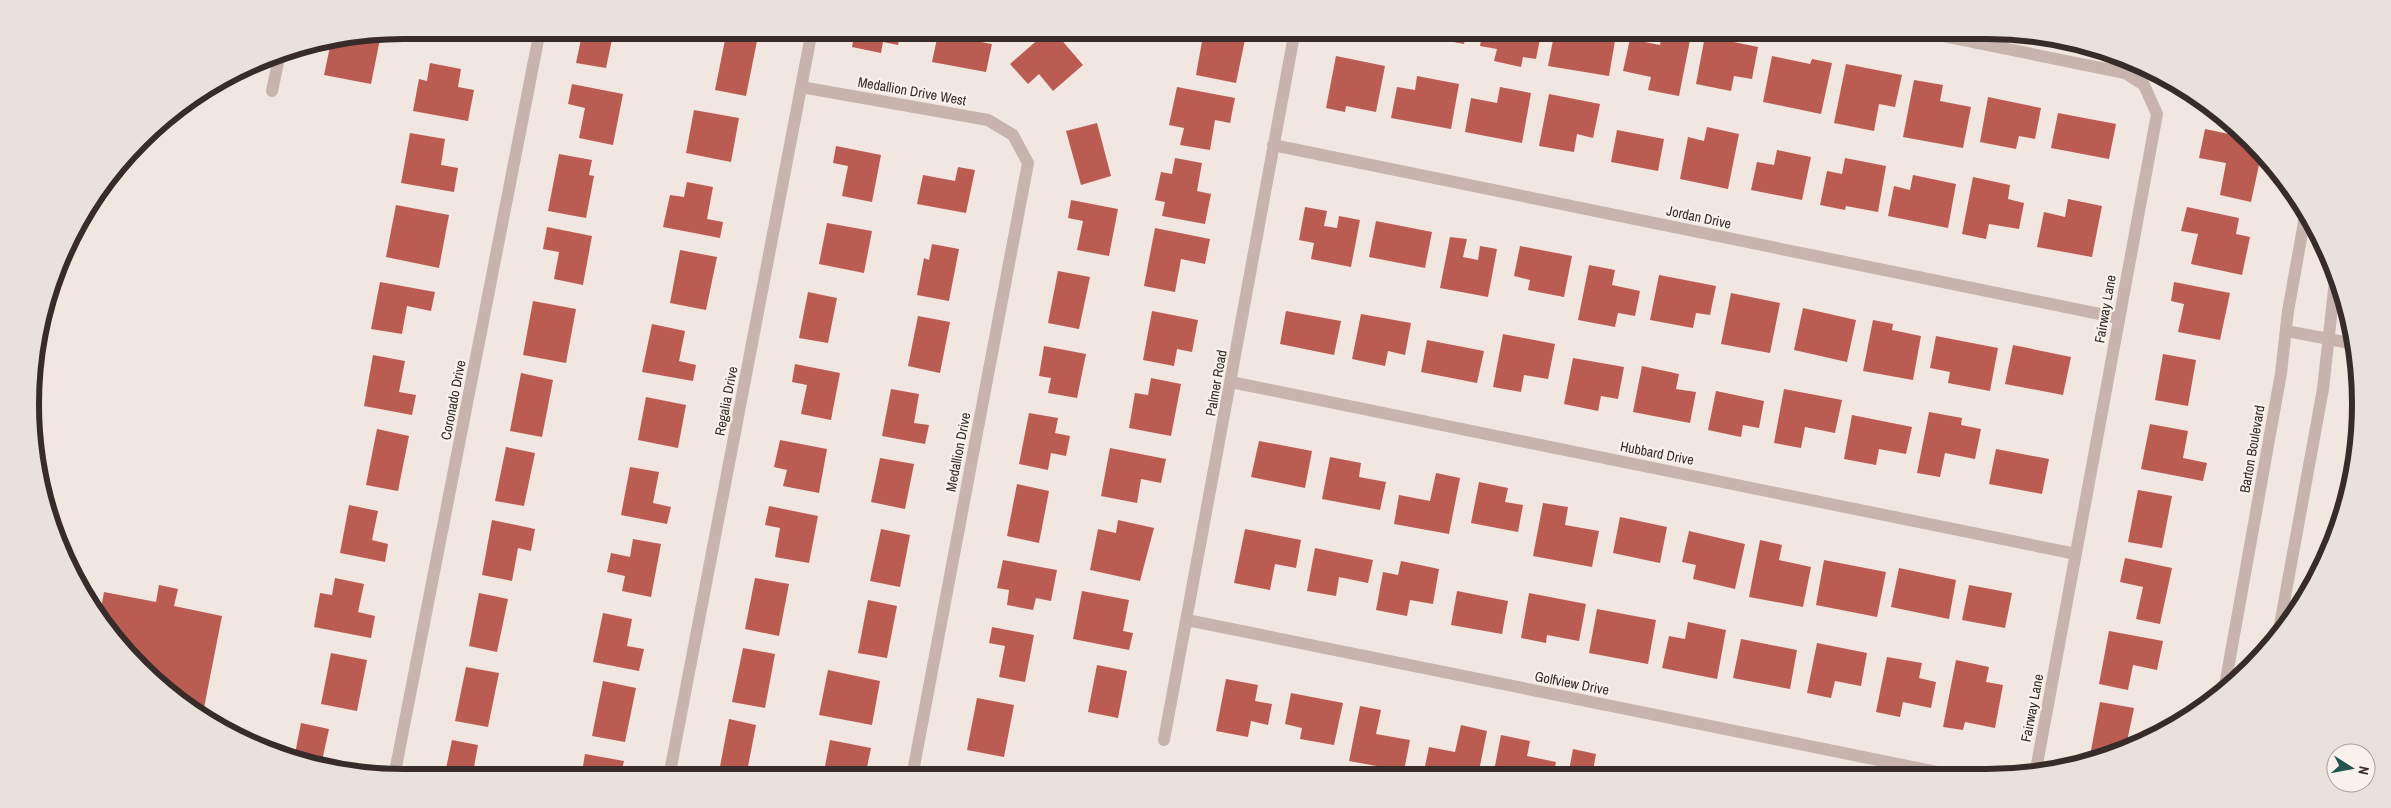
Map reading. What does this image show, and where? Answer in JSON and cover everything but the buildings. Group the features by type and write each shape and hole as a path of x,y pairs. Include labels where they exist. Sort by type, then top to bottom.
{"street":[{"name":"Coronado Drive","path":"396,769 538,39"},
{"name":"Regalia Drive","path":"671,769 810,39"},
{"name":"Palmer Road","path":"1164,740 1293,39"},
{"name":"Fairway Lane","path":"1958,39 2125,73 2144,85 2157,114 2037,766"},
{"path":"272,91 278,61"},
{"name":"Medallion Drive West","path":"802,87 988,120 1013,135"},
{"name":"Medallion Drive","path":"914,769 1028,163 1013,135"},
{"name":"Jordan Drive","path":"1274,145 2119,318"},
{"name":"Barton Boulevard","path":"2226,681 2281,373 2304,223"},
{"path":"2281,621 2323,389 2334,290"},
{"path":"2286,331 2347,342"},
{"name":"Hubbard Drive","path":"1231,382 2076,554"},
{"name":"Golfview Drive","path":"1187,620 1922,769"}]}
